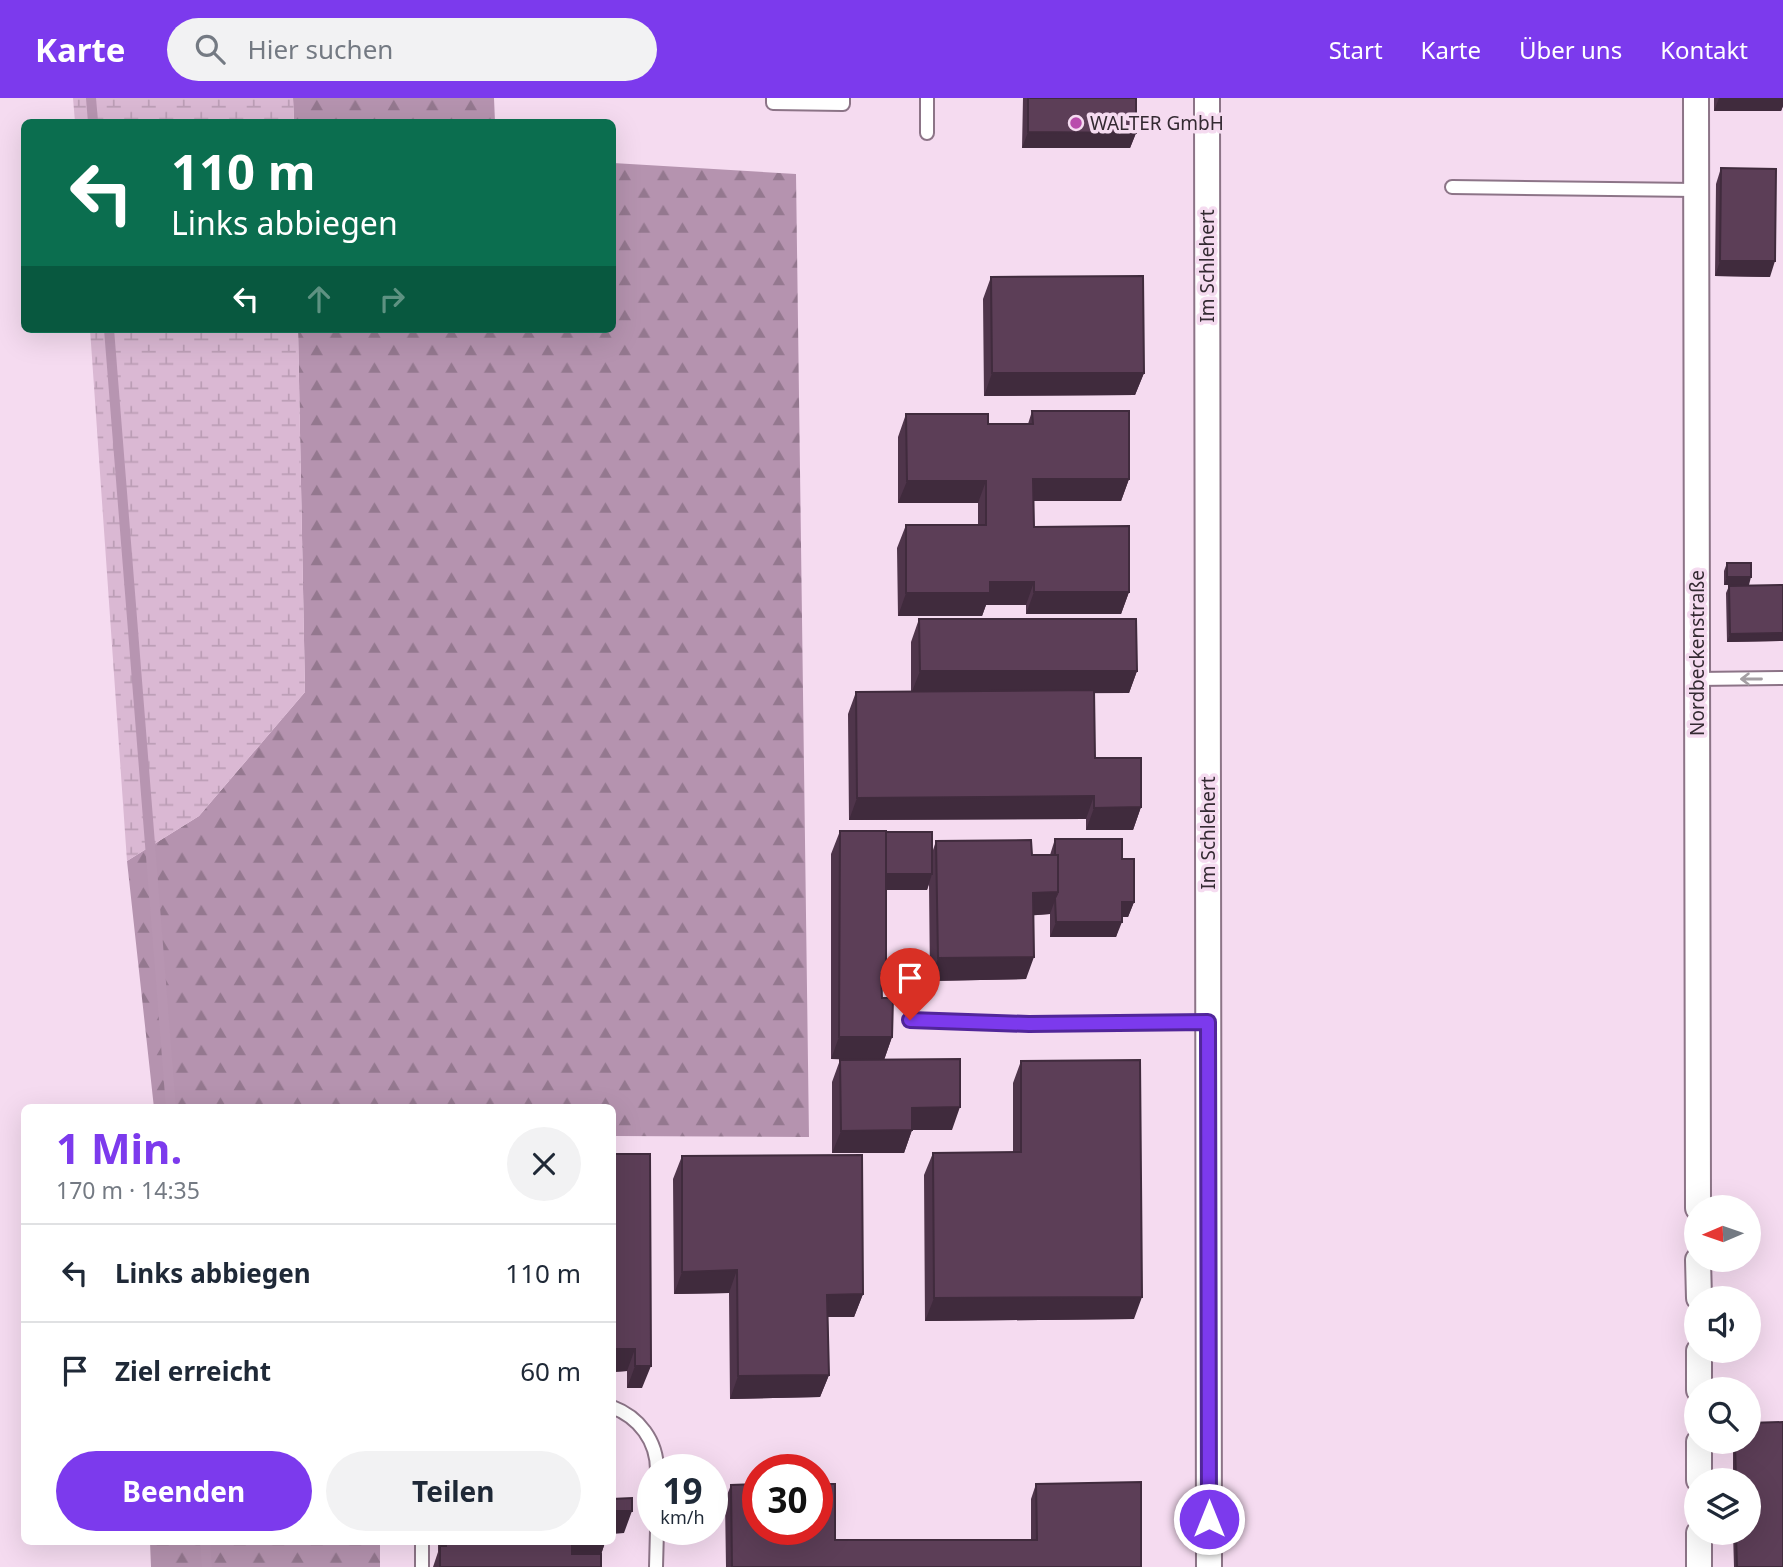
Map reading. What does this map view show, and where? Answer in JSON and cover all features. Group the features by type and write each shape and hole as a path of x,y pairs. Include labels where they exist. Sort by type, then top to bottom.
{"street":[{"name":"Im Schlehert","path":"1207,98 1209,1567"},
{"name":"Nordbeckenstraße","path":"1696,98 1708,679 1698,1195"},
{"path":"1699,1545 1699,1567"}],"lane":[{"path":"773,98 773,103 843,104 843,98"},
{"path":"927,98 927,133"},
{"path":"1452,187 1696,190"},
{"path":"1708,679 1783,678"},
{"path":"910,1020 1029,1024 1208,1022"},
{"path":"616,1409 627,1413 640,1425 652,1444 654,1454"},
{"path":"422,1545 422,1567"},
{"path":"656,1567 657,1545"}],"green space":[{"path":"73,98 293,98 294,119 75,119"},
{"path":"293,98 494,98 495,119 294,119"},
{"path":"616,163 796,174 809,1137 616,1136 616,1104 154,1104 127,861 199,816 305,692 298,333 616,333"},
{"path":"90,333 298,333 305,692 199,816 127,861"},
{"path":"150,1545 380,1545 380,1567 151,1567"}],"building":[{"name":"WALTER GmbH","path":"1028,98 1136,98 1136,133 1028,132"},
{"path":"1721,168 1776,169 1775,261 1720,261"},
{"path":"1143,276 1144,373 992,373 991,277"},
{"path":"1032,411 1129,411 1129,479 1033,479 1034,527 1129,526 1129,592 1034,592 1034,582 990,582 990,593 906,593 906,525 986,525 986,481 907,481 906,414 988,414 988,424 1033,424"},
{"path":"1727,563 1751,563 1751,577 1727,577"},
{"path":"1783,585 1783,633 1730,634 1729,586"},
{"path":"919,619 1136,619 1137,671 920,671"},
{"path":"1094,690 1095,758 1141,758 1141,807 1094,808 1094,796 857,798 856,692"},
{"path":"840,831 886,831 886,974 881,974 882,998 893,998 892,1037 839,1037"},
{"path":"886,832 932,832 932,874 886,874"},
{"path":"1055,839 1122,839 1122,859 1134,859 1134,902 1122,902 1122,922 1056,922 1058,855 1055,855"},
{"path":"1031,840 1032,855 1058,855 1058,892 1033,893 1034,957 938,958 936,841"},
{"path":"960,1059 960,1107 912,1108 912,1130 841,1131 840,1060"},
{"path":"1140,1060 1142,1297 934,1298 933,1153 1021,1152 1021,1061"},
{"path":"616,1154 650,1154 651,1366 635,1366 635,1349 617,1349 617,1359"},
{"path":"862,1155 863,1294 827,1295 829,1375 738,1376 737,1270 682,1272 682,1156"},
{"path":"1783,1422 1783,1567 1737,1567 1736,1545 1761,1545 1761,1468 1736,1468 1735,1454 1761,1454 1761,1423"},
{"path":"1141,1482 1141,1567 732,1567 731,1485 742,1485 742,1545 833,1545 833,1484 835,1540 1037,1540 1036,1484"},
{"path":"632,1498 632,1511 616,1511 616,1499"},
{"path":"572,1545 572,1554 601,1554 601,1567 440,1567 440,1546"}],"waterway":[{"path":"91,98 93,119"},
{"path":"109,333 171,1104"},
{"path":"205,1545 207,1567"}],"place":[{"name":"WALTER GmbH","path":"1076,123"}],"route":[{"path":"910,1020 1029,1024 1208,1022 1209,1519"}]}
